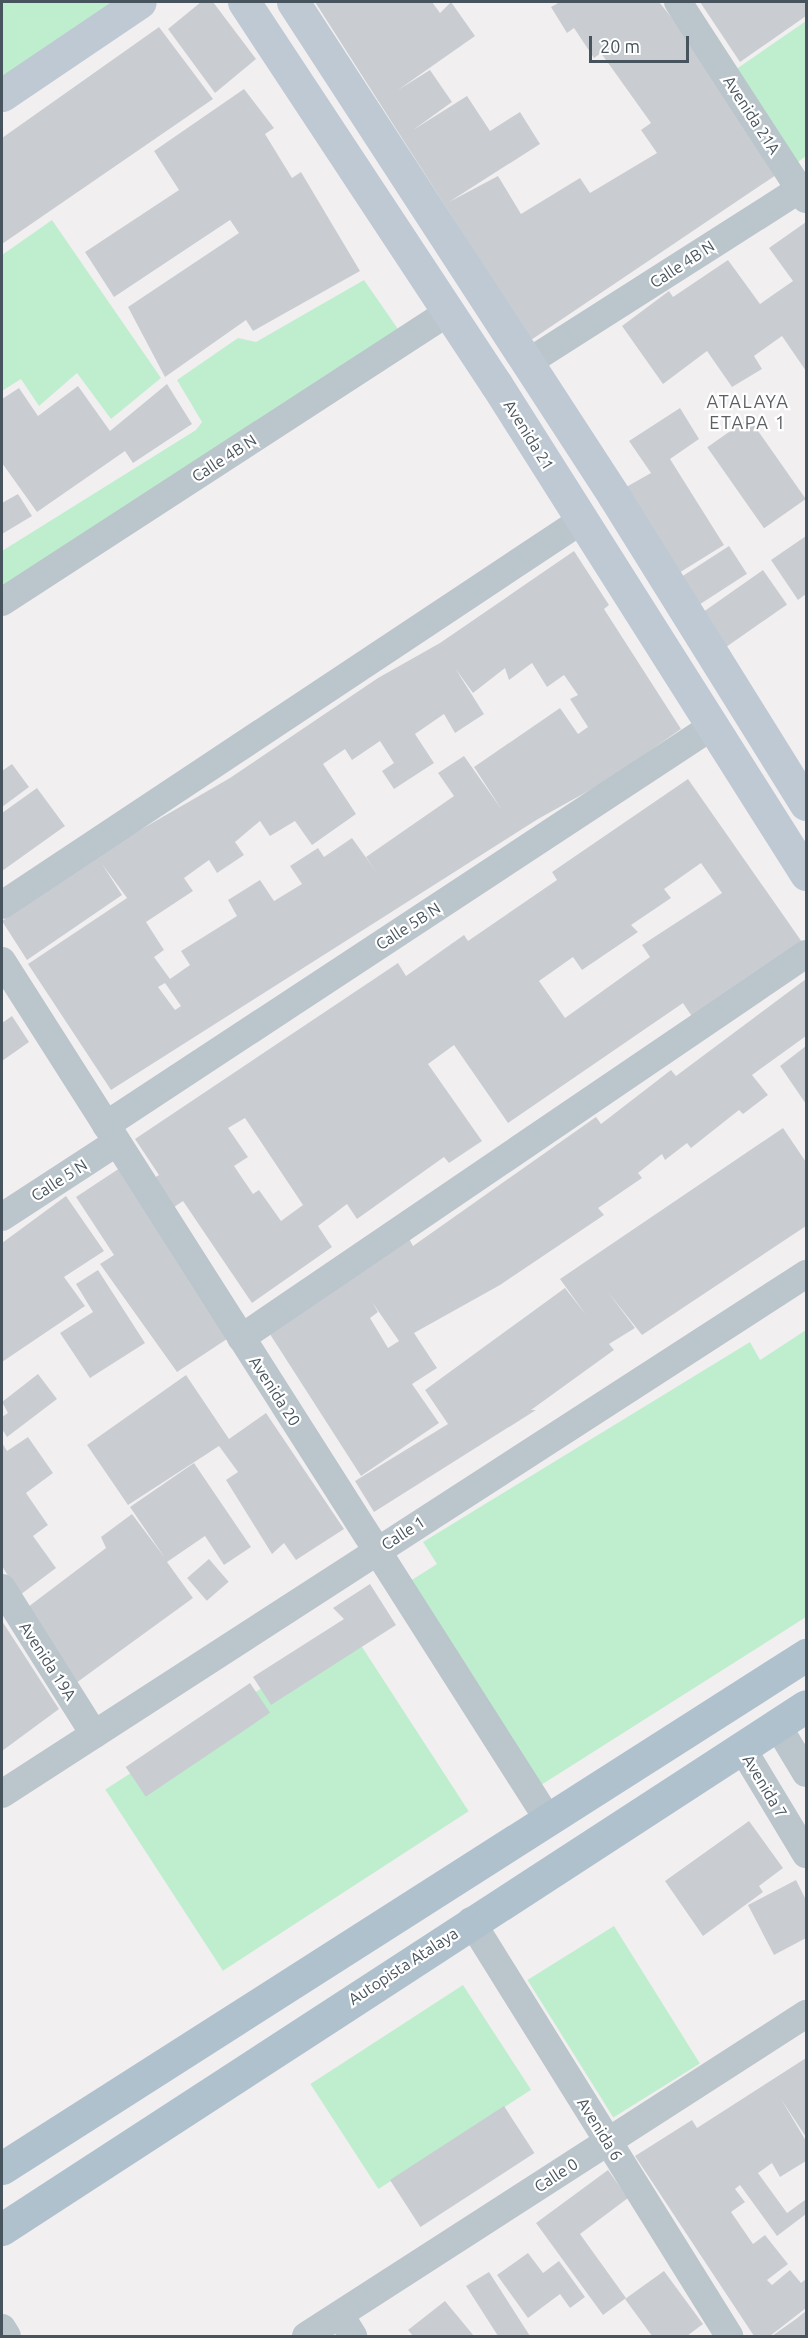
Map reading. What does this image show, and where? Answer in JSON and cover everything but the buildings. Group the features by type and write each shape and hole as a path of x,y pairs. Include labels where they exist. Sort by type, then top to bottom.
{"main road":[{"path":"2,95 140,2"},
{"name":"Avenida 21","path":"244,2 582,520 711,727 807,874"},
{"path":"293,2 527,363 797,769 807,804"},
{"path":"2,2168 549,1821 807,1654"},
{"name":"Autopista Atalaya","path":"2,2229 471,1921 807,1706"}],"street":[{"name":"Avenida 21A","path":"678,2 804,191"},
{"name":"Calle 4B N","path":"527,363 804,191"},
{"name":"Calle 4B N","path":"2,603 447,313"},
{"path":"2,905 582,520"},
{"name":"Calle 5B N","path":"111,1133 711,727"},
{"path":"241,1338 807,954"},
{"name":"Avenida 20","path":"2,961 549,1821"},
{"name":"Calle 5 N","path":"2,1217 111,1133"},
{"name":"Calle 1","path":"2,1794 807,1274"},
{"name":"Avenida 19A","path":"2,1588 94,1734"},
{"path":"777,1725 807,1773"},
{"name":"Avenida 7","path":"742,1748 807,1854"},
{"name":"Avenida 6","path":"471,1921 729,2337"},
{"name":"Calle 0","path":"306,2337 347,2326 608,2142 807,2014"},
{"path":"2,2328 6,2337"}],"green space":[{"path":"2,2 140,2 2,95"},
{"path":"806,21 806,156 794,165 735,70"},
{"path":"52,220 161,378 111,419 77,373 39,406 21,379 2,391 2,255"},
{"path":"364,280 398,329 2,589 2,551 196,430 202,422 177,380 238,338 256,342"},
{"path":"806,1330 806,1617 530,1792 407,1583 437,1564 423,1542 750,1342 760,1360"},
{"path":"351,1630 469,1811 223,1971 105,1790"},
{"path":"614,1926 700,2063 613,2117 527,1980"},
{"path":"463,1985 531,2090 378,2189 310,2084"}],"district":[{"name":"ATALAYA ETAPA 1","path":"748,412"}]}
